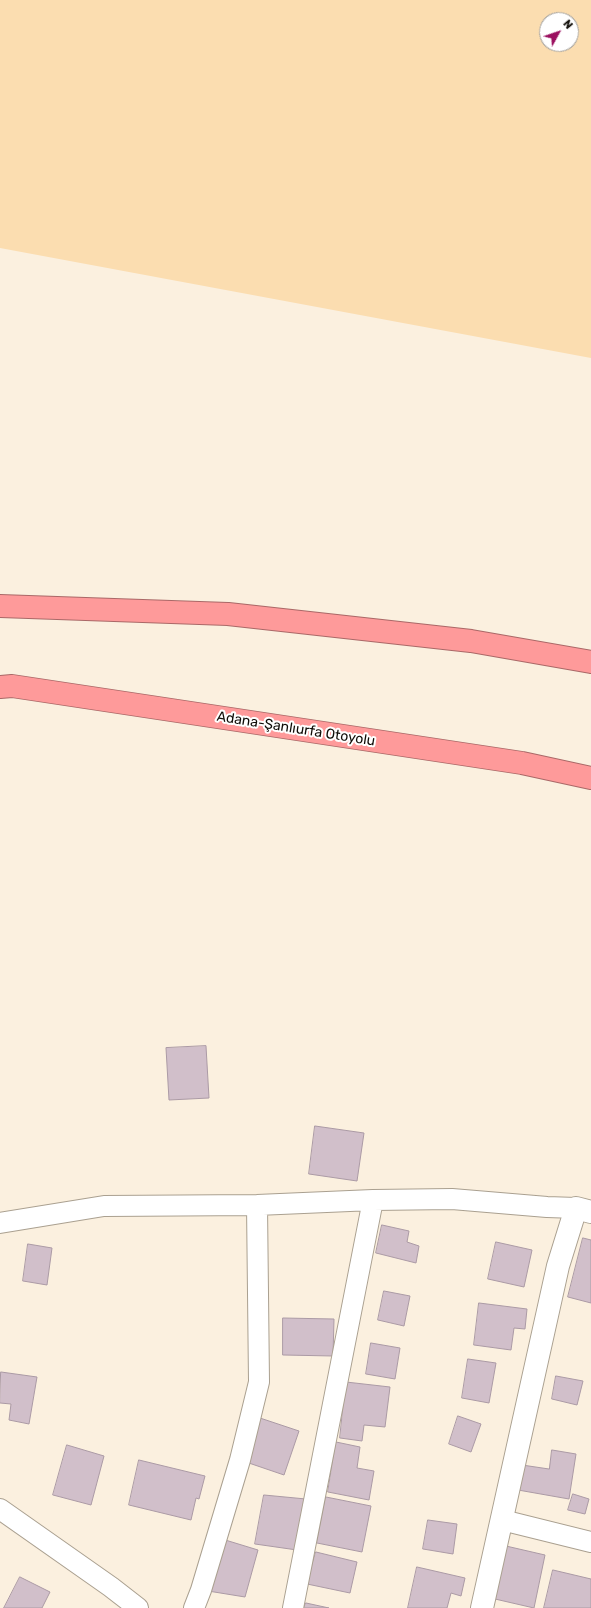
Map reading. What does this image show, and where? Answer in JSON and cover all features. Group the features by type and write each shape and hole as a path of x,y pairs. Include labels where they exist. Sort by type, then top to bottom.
{"highway":[{"path":"0,606 228,614 471,642 591,662"},
{"name":"Adana-Şanlıurfa Otoyolu","path":"0,687 19,688 514,762 591,778"}],"street":[{"path":"0,1223 104,1206 257,1206 373,1200 452,1199 583,1210 558,1266 482,1608"},
{"path":"293,1608 373,1200"},
{"path":"194,1608 201,1590 240,1460 259,1382 257,1206"},
{"path":"0,1509 111,1587 138,1608"},
{"path":"502,1520 591,1542"}],"shaded area":[{"path":"0,0 591,0 591,358 0,248"}],"building":[{"path":"206,1046 209,1098 169,1100 166,1048"},
{"path":"315,1126 364,1133 357,1181 309,1174"},
{"path":"382,1225 409,1231 407,1242 419,1246 416,1263 376,1253"},
{"path":"583,1238 591,1240 591,1303 568,1297"},
{"path":"496,1242 532,1250 524,1287 488,1279"},
{"path":"28,1244 52,1248 47,1285 23,1281"},
{"path":"384,1291 410,1296 404,1326 378,1320"},
{"path":"479,1303 527,1309 525,1329 514,1328 511,1350 474,1345"},
{"path":"283,1318 334,1319 333,1356 283,1355"},
{"path":"371,1343 400,1348 395,1379 366,1374"},
{"path":"468,1359 496,1363 489,1403 462,1398"},
{"path":"1,1372 37,1377 29,1424 9,1420 11,1404 0,1403"},
{"path":"556,1376 583,1381 577,1405 552,1399"},
{"path":"346,1382 390,1387 385,1427 364,1425 362,1441 340,1438"},
{"path":"254,1416 299,1431 284,1475 240,1460"},
{"path":"458,1416 481,1424 471,1452 449,1444"},
{"path":"336,1442 360,1447 357,1468 374,1471 369,1500 328,1492"},
{"path":"67,1445 104,1456 91,1505 53,1495"},
{"path":"552,1450 576,1454 569,1499 518,1490 522,1465 549,1469"},
{"path":"139,1460 205,1476 199,1499 196,1498 191,1520 129,1505"},
{"path":"573,1494 589,1499 585,1514 568,1510"},
{"path":"264,1495 306,1499 297,1550 255,1544"},
{"path":"326,1497 371,1506 362,1552 317,1543"},
{"path":"428,1520 457,1524 453,1554 423,1549"},
{"path":"222,1539 258,1550 245,1597 208,1591"},
{"path":"506,1546 545,1555 534,1608 495,1599"},
{"path":"316,1552 357,1562 350,1593 307,1584"},
{"path":"417,1567 465,1578 461,1596 451,1593 447,1608 408,1608"},
{"path":"553,1570 591,1579 591,1608 544,1608"},
{"path":"20,1577 50,1592 42,1608 4,1608"},
{"path":"306,1603 329,1608 304,1608"}]}
